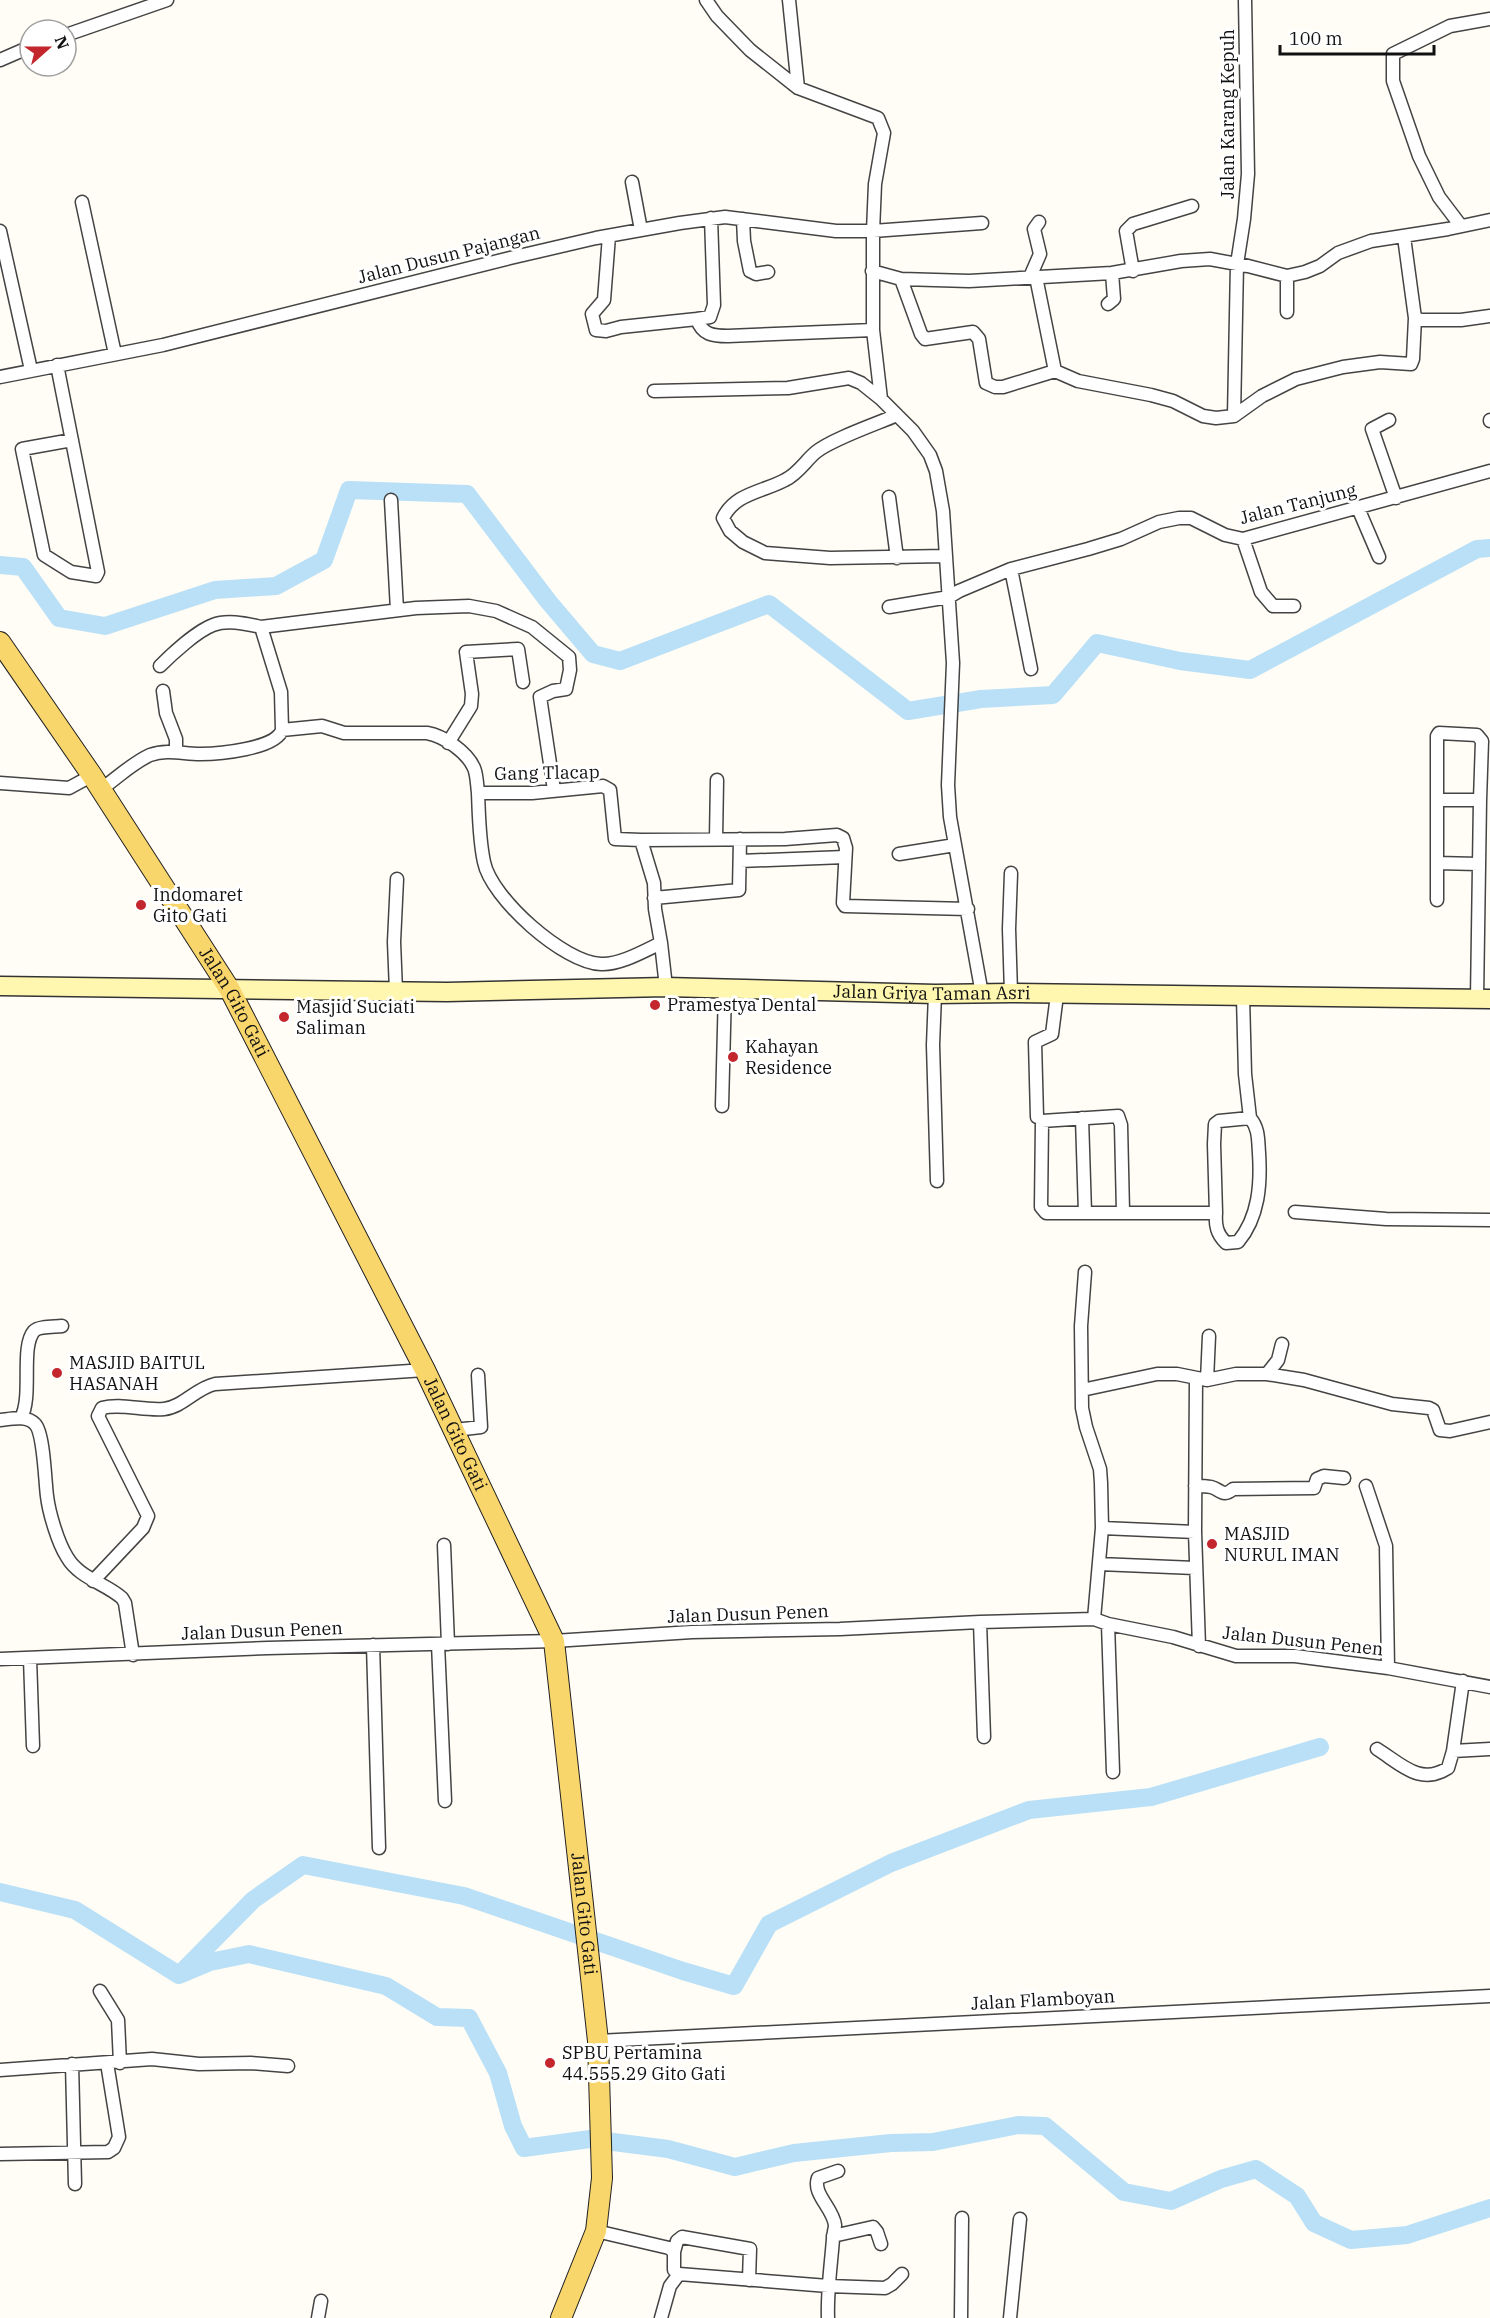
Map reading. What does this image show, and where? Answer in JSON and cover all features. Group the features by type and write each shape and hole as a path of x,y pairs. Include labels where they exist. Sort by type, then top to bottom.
{"main road":[{"name":"Jalan Gito Gati","path":"0,642 96,783 230,990 425,1370 554,1641 598,2041 602,2178 596,2231 561,2318"}],"street":[{"path":"78,31 167,0"},
{"path":"706,0 717,16 750,50 798,88 870,114 878,118 883,125 884,133 875,184 872,271 873,330 881,399"},
{"path":"789,0 798,88"},
{"name":"Jalan Karang Kepuh","path":"1234,416 1237,264 1248,174 1245,0"},
{"path":"1461,226 1439,197 1419,156 1393,81 1393,54 1450,26 1490,18"},
{"path":"0,60 18,52"},
{"path":"632,182 641,230"},
{"path":"82,202 115,354"},
{"path":"1133,271 1126,231 1133,224 1192,206"},
{"name":"Jalan Dusun Pajangan","path":"0,377 163,345 510,258 609,236 711,218 725,217 836,231 873,231 982,223"},
{"path":"609,236 604,300 592,314 596,330 606,331 621,327 710,317 714,305 711,218"},
{"path":"743,219 744,242 750,271 756,274 768,272"},
{"path":"872,271 901,279 959,281 1112,273 1162,264 1210,259 1287,276 1320,266 1338,253 1371,241 1490,220"},
{"path":"1039,222 1034,229 1040,254 1033,277 1055,370"},
{"path":"0,231 31,370"},
{"path":"901,279 921,334 926,339 973,332 979,339 986,383 995,387 1003,387 1055,370 1078,381 1151,394 1173,401 1203,416 1234,416 1262,396 1296,379 1343,367 1380,362 1411,364 1415,318 1404,237"},
{"path":"1107,304 1114,299 1112,273"},
{"path":"1287,276 1287,312"},
{"path":"1415,318 1461,320 1490,316"},
{"path":"697,319 700,328 706,333 717,336 873,330"},
{"path":"57,365 72,440 98,572 96,576 71,572 44,555 22,448 72,440"},
{"path":"654,391 788,388 849,378 861,383 881,399 913,431 930,455 936,471 943,511 953,663 948,785 955,845 982,994"},
{"path":"897,415 817,451 798,472 785,480 746,495 727,510 723,518 730,531 743,542 765,553 830,558 946,556"},
{"path":"1389,420 1372,429 1396,498"},
{"name":"Jalan Tanjung","path":"889,607 949,597 1011,569 1099,546 1159,522 1191,518 1225,536 1243,539 1490,471"},
{"path":"889,497 897,558"},
{"path":"391,500 397,610"},
{"path":"1358,508 1379,556"},
{"path":"1243,539 1261,592 1273,606 1294,606"},
{"path":"1011,569 1031,669"},
{"path":"160,666 214,625 240,622 261,627 397,610 469,606 496,611 532,627 566,653 570,669 566,689 553,691 540,697 554,790"},
{"path":"261,627 281,692 282,730"},
{"path":"448,743 471,706 472,694 466,652 518,649 523,682"},
{"path":"163,691 166,713 176,739 176,751"},
{"name":"Gang Tlacap","path":"0,783 69,788 96,783 149,756 176,751 204,754 251,748 275,740 281,735 282,730 322,726 344,733 428,733 439,735 461,751 474,767 478,793 532,793 603,786 610,790 615,839 641,840"},
{"path":"1437,900 1437,736 1447,733 1477,735 1482,741 1478,864 1483,999"},
{"path":"716,839 717,780"},
{"path":"478,793 484,862 499,894 521,918 548,939 573,954 601,964 619,960 662,943"},
{"path":"1437,800 1480,800"},
{"path":"666,987 654,883 641,840 785,839 837,835 843,838 846,848 843,903 845,906 968,909"},
{"path":"654,898 738,891 741,888 740,839"},
{"path":"899,854 955,845"},
{"path":"740,861 845,857"},
{"path":"1437,863 1478,864"},
{"path":"1011,873 1009,929 1011,993"},
{"path":"396,992 394,942 397,879"},
{"name":"Jalan Griya Taman Asri","path":"0,986 396,992 666,987 935,994 1483,999"},
{"path":"722,1106 725,990"},
{"path":"935,994 933,1045 937,1181"},
{"path":"1036,1117 1035,1042 1052,1034 1057,995"},
{"path":"1243,997 1245,1074 1250,1118 1256,1124 1258,1136 1261,1180 1255,1212 1245,1233 1238,1242 1226,1242 1218,1235 1215,1224 1215,1124 1219,1121 1250,1118"},
{"path":"1123,1212 1121,1121 1118,1116 1042,1121 1041,1207 1043,1211 1050,1214 1216,1213"},
{"path":"1082,1118 1085,1213"},
{"path":"1295,1212 1386,1219 1490,1220"},
{"path":"1085,1272 1081,1326 1082,1390 1086,1427 1100,1468 1102,1528 1094,1619"},
{"path":"21,1418 26,1404 27,1360 33,1333 39,1329 62,1326"},
{"path":"1198,1646 1195,1486 1201,1379 1209,1336"},
{"path":"1267,1374 1278,1360 1282,1344"},
{"path":"93,1581 143,1528 148,1516 98,1416 102,1408 164,1409 206,1386 215,1384 425,1370"},
{"path":"1082,1390 1156,1374 1177,1374 1201,1379 1236,1374 1267,1374 1304,1380 1392,1404 1429,1408 1433,1410 1440,1430 1450,1431 1490,1422"},
{"path":"454,1430 481,1427 478,1375"},
{"path":"0,1420 21,1418 32,1421 38,1428 44,1460 47,1498 66,1556 75,1567 93,1581 116,1593 125,1603 133,1654"},
{"path":"1195,1486 1214,1487 1223,1493 1229,1493 1233,1489 1314,1488 1317,1479 1324,1476 1344,1478"},
{"path":"1366,1486 1386,1546 1388,1668"},
{"path":"1102,1528 1195,1532"},
{"path":"444,1545 445,1801"},
{"path":"1100,1564 1195,1568"},
{"name":"Jalan Dusun Penen","path":"0,1659 373,1645 554,1641 692,1632 1094,1619 1236,1656 1295,1656 1388,1668 1490,1687"},
{"path":"980,1622 984,1737"},
{"path":"1108,1624 1113,1772"},
{"path":"373,1645 379,1848"},
{"path":"30,1658 33,1746"},
{"path":"1377,1749 1414,1773 1434,1775 1448,1768 1453,1751 1464,1681"},
{"path":"1453,1751 1490,1749"},
{"path":"0,2154 108,2151 118,2143 113,2063 118,2020 100,1990"},
{"name":"Jalan Flamboyan","path":"598,2041 1490,1996"},
{"path":"0,2070 152,2059 199,2064 251,2063 288,2066"},
{"path":"72,2064 75,2184"},
{"path":"831,2318 828,2286 835,2226 816,2181 818,2178 838,2171"},
{"path":"961,2318 962,2218"},
{"path":"1010,2318 1020,2218"},
{"path":"833,2236 843,2236 873,2227 882,2244"},
{"path":"596,2231 669,2248 674,2252"},
{"path":"749,2280 750,2249 682,2238 677,2241 674,2252 674,2270 679,2274 749,2280 828,2286 885,2288 902,2274"},
{"path":"661,2318 670,2286 679,2274"},
{"path":"318,2318 321,2301"}],"waterway":[{"path":"0,565 23,567 59,618 105,626 215,590 276,586 324,560 349,490 467,494 548,601 593,654 620,661 769,604 908,711 981,699 1053,695 1097,643 1180,661 1250,670 1477,549 1490,548"},
{"path":"0,1892 75,1910 179,1975 253,1900 303,1865 464,1896 683,1971 734,1986 769,1924 891,1863 1029,1810 1151,1797 1320,1747"},
{"path":"179,1975 210,1962 249,1954 386,1986 437,2017 469,2018 498,2073 513,2126 524,2148 590,2139 668,2149 735,2167 794,2153 891,2143 933,2142 1018,2125 1045,2126 1124,2192 1171,2201 1221,2179 1256,2169 1297,2196 1314,2223 1351,2240 1407,2235 1490,2208"}],"place":[{"name":"Indomaret Gito Gati","path":"141,905"},
{"name":"Pramestya Dental","path":"655,1005"},
{"name":"Masjid Suciati Saliman","path":"284,1017"},
{"name":"Kahayan Residence","path":"733,1057"},
{"name":"MASJID BAITUL HASANAH","path":"57,1373"},
{"name":"MASJID NURUL IMAN","path":"1212,1544"},
{"name":"SPBU Pertamina 44.555.29 Gito Gati","path":"550,2063"}]}
